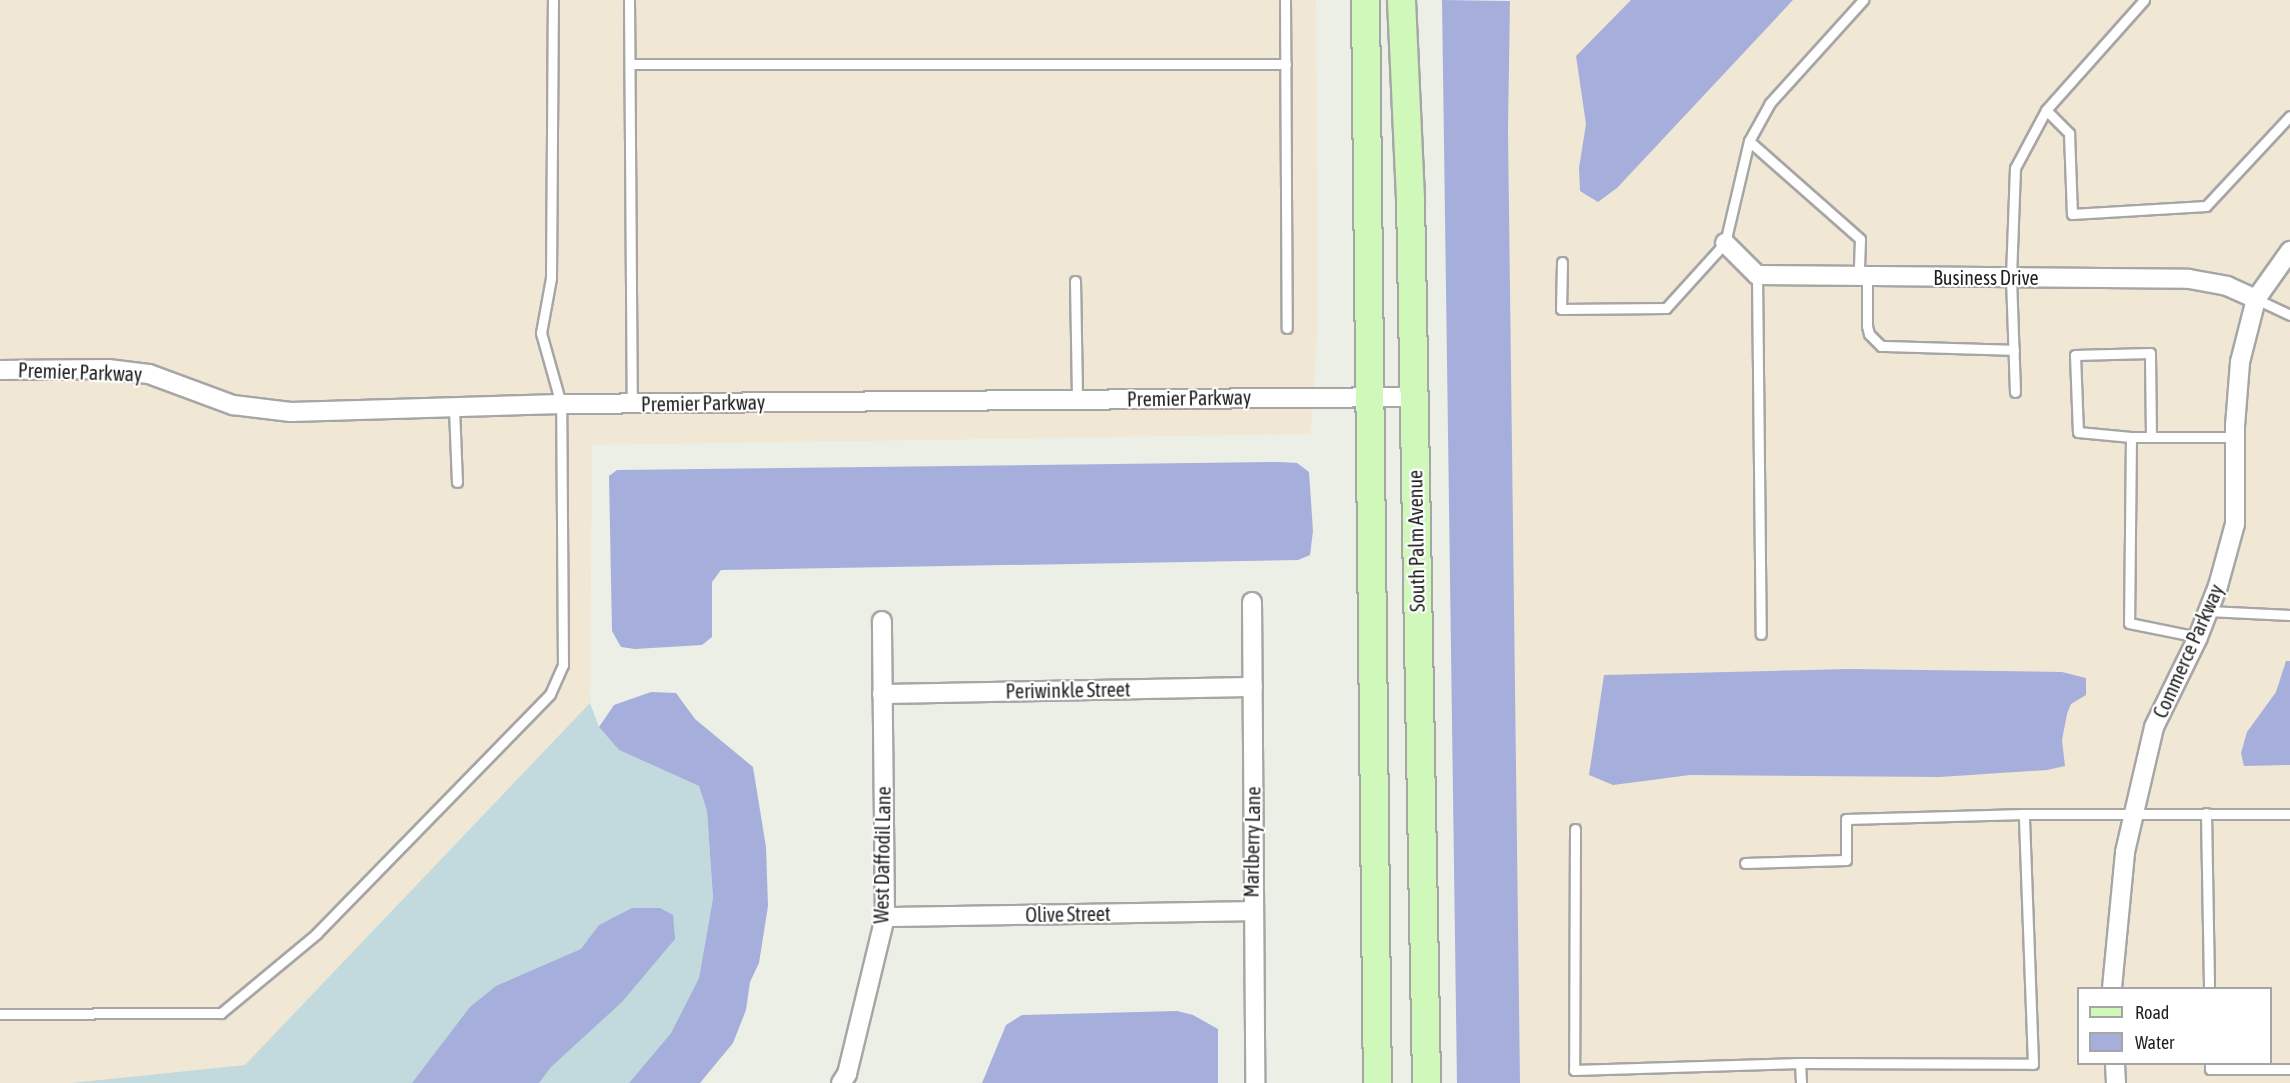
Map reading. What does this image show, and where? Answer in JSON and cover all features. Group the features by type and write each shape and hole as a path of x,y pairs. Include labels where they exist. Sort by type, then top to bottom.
{"main road":[{"path":"1365,0 1377,1083"},
{"name":"South Palm Avenue","path":"1401,0 1413,398 1426,1083"}],"street":[{"path":"1725,243 1757,275"},
{"name":"Commerce Parkway","path":"2112,987 2125,852 2154,728 2198,637 2235,524 2235,437 2240,362 2256,300 2290,251"},
{"name":"Business Drive","path":"1757,275 2189,279 2227,286 2256,300"},
{"name":"Premier Parkway","path":"0,370 108,369 149,374 233,405 291,412 561,404 1413,398"},
{"name":"Marlberry Lane","path":"1252,602 1251,911 1255,1083"},
{"name":"West Daffodil Lane","path":"841,1083 847,1074 885,917 882,621"},
{"name":"Periwinkle Street","path":"882,694 1253,687"},
{"name":"Olive Street","path":"885,917 1251,911"},
{"path":"2115,1065 2116,1083"}],"lane":[{"path":"0,1014 221,1013 315,934 550,694 563,665 561,404 541,333 551,278 553,0"},
{"path":"629,0 632,404"},
{"path":"1285,0 1287,328"},
{"path":"1562,262 1561,309 1666,308 1725,243 1749,141 1770,103 1863,0"},
{"path":"2015,392 2011,277 2015,168 2046,110 2144,0"},
{"path":"630,64 1286,64"},
{"path":"2046,110 2069,133 2072,214 2206,206 2290,116"},
{"path":"1749,141 1860,240 1867,326 1874,342 1881,346 2014,350"},
{"path":"1757,275 1761,634"},
{"path":"1075,281 1077,400"},
{"path":"2256,300 2290,315"},
{"path":"2151,437 2150,353 2075,355 2078,432 2131,437 2151,437 2235,437"},
{"path":"454,408 457,482"},
{"path":"2131,437 2129,623 2198,637"},
{"path":"2208,611 2290,615"},
{"path":"2206,813 2209,987"},
{"path":"1575,830 1574,1070 1800,1063 2033,1064 2024,814"},
{"path":"1745,863 1846,860 1846,819 2024,814 2290,814"},
{"path":"1800,1063 1801,1083"},
{"path":"2210,1065 2210,1069 2290,1069"}],"shaded area":[{"path":"0,0 1316,0 1318,320 1311,434 592,445 590,703 245,1065 71,1083 0,1083"},
{"path":"1510,0 2290,0 2290,1083 1520,1083 1508,129"},
{"path":"590,703 599,727 619,750 699,786 707,811 713,898 699,978 671,1033 629,1083 71,1083 245,1065"}],"water":[{"path":"1442,0 1510,1 1508,129 1520,1083 1457,1083"},
{"path":"1631,0 1793,0 1617,188 1598,202 1580,191 1579,168 1586,124 1576,56"},
{"path":"1297,463 1309,472 1313,531 1310,555 1298,560 721,570 712,582 712,637 702,645 635,649 621,647 612,631 609,476 617,470"},
{"path":"2286,661 2290,661 2290,765 2244,766 2241,753 2247,732 2276,692"},
{"path":"1849,669 2062,672 2086,678 2086,695 2071,704 2067,714 2062,740 2065,766 2047,770 1940,777 1690,775 1613,785 1589,775 1604,675"},
{"path":"651,692 676,693 695,719 753,767 766,847 768,906 759,963 750,982 746,1010 733,1043 700,1083 629,1083 671,1033 699,978 713,898 707,811 699,786 619,750 599,727 614,705"},
{"path":"632,908 660,908 673,915 675,939 622,1002 551,1067 539,1083 412,1083 470,1007 496,986 581,949 599,925"},
{"path":"1177,1011 1193,1015 1218,1029 1218,1083 982,1083 1006,1025 1022,1015"}]}
